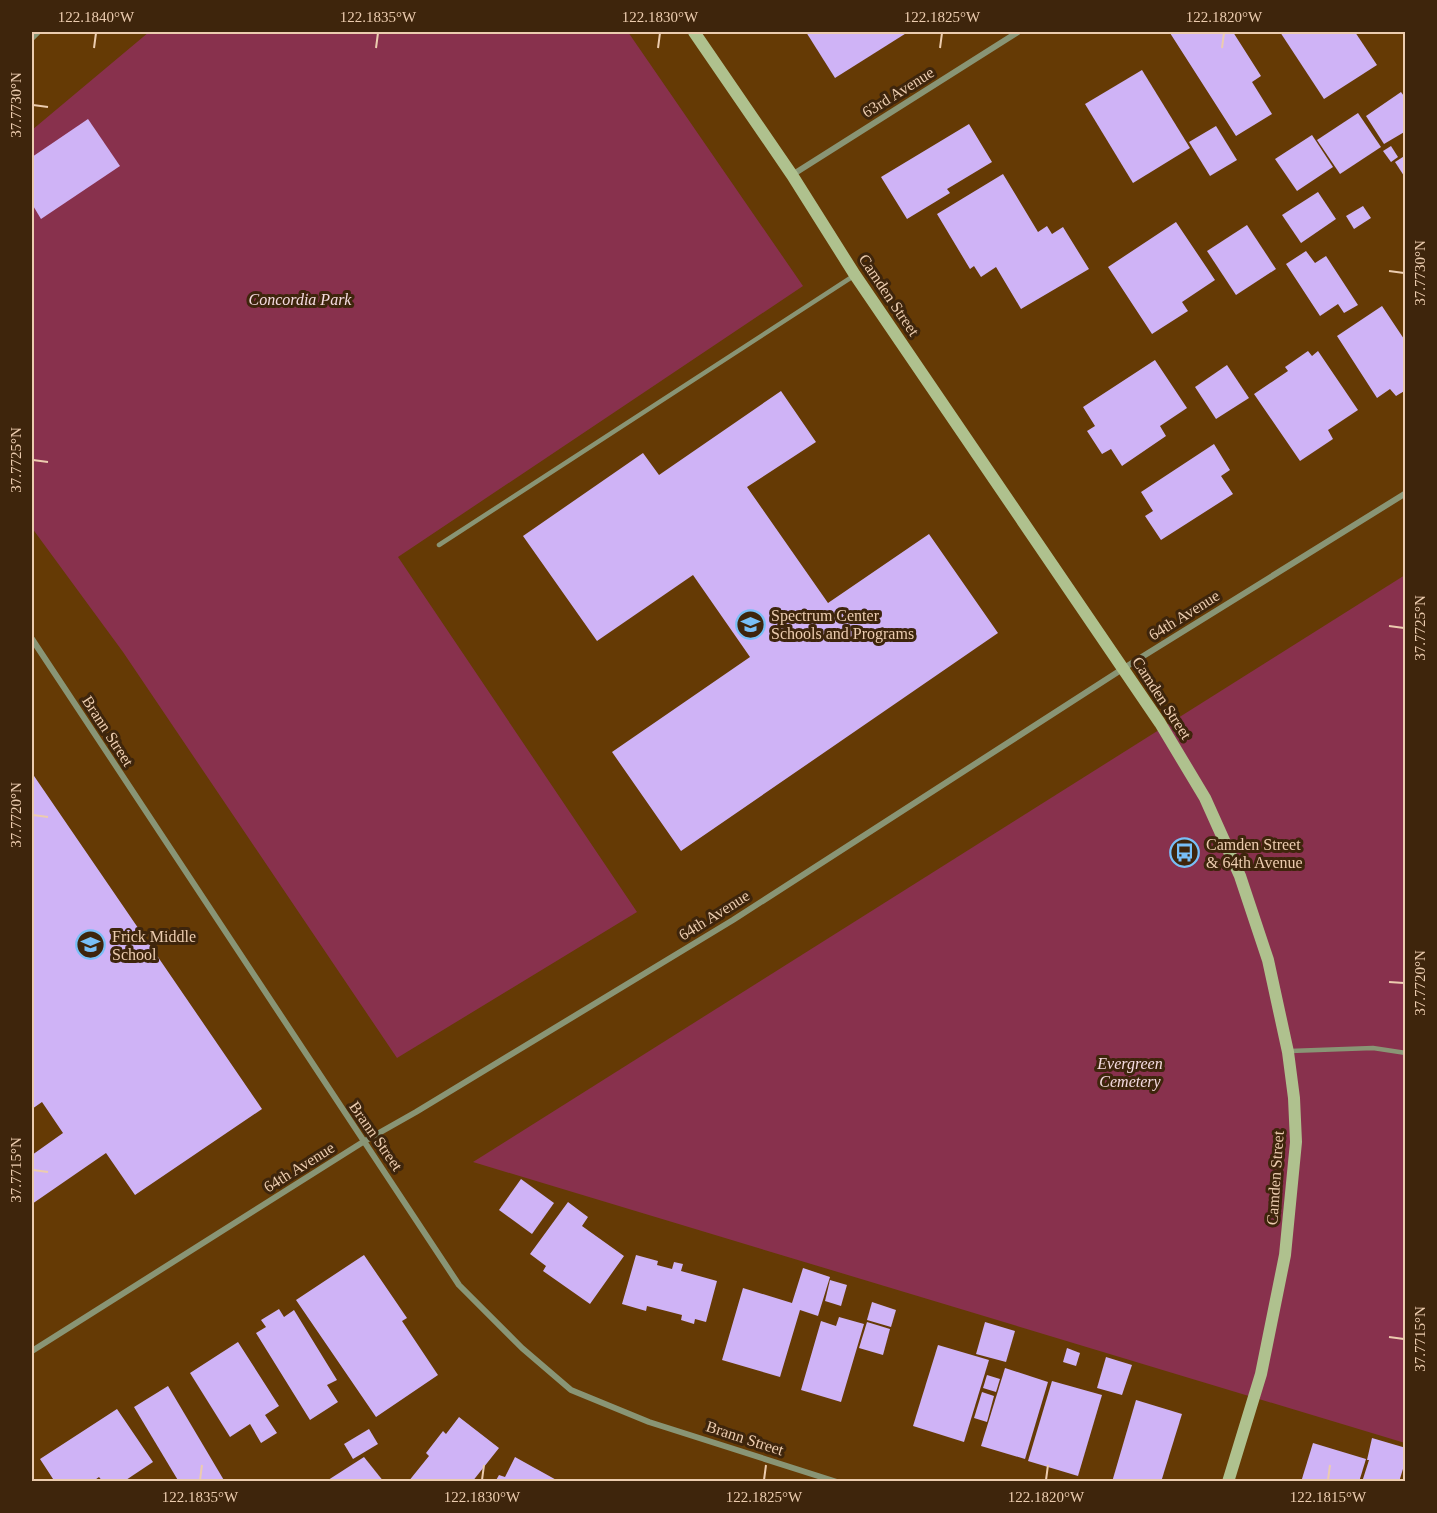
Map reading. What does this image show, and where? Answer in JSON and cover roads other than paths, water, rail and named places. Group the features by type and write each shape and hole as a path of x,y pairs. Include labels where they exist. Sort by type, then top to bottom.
{"street":[{"path":"32,38 39,32"},
{"name":"Camden Street","path":"694,32 792,175 855,275 1160,723 1205,798 1240,876 1268,960 1288,1052 1294,1098 1296,1142 1285,1255 1261,1374 1228,1482"},
{"name":"63rd Avenue","path":"792,175 1018,32"},
{"name":"64th Avenue","path":"32,1351 363,1142 733,920 1124,669 1406,493"},
{"name":"Brann Street","path":"32,639 459,1285 522,1348 571,1390 650,1422 837,1482"}],"lane":[{"path":"439,545 855,275"},
{"path":"1288,1052 1373,1048 1406,1053"}],"place":[{"name":"Spectrum Center Schools and Programs","path":"750,624"},
{"name":"Camden Street & 64th Avenue","path":"1185,853"},
{"name":"Frick Middle School","path":"91,945"}],"park label":[{"name":"Concordia Park","path":"300,299"},
{"name":"Evergreen Cemetery","path":"1130,1072"}]}
